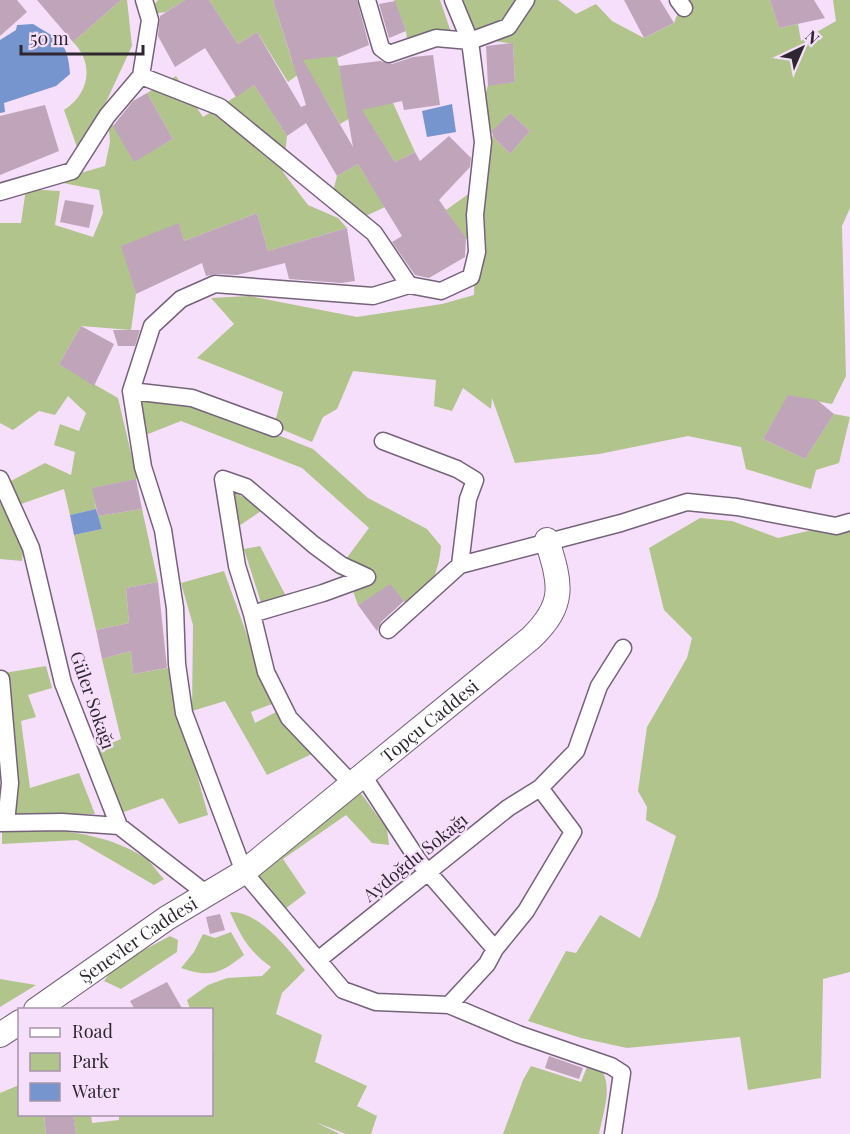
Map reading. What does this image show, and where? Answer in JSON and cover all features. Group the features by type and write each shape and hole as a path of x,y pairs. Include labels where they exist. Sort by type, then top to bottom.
{"street":[{"path":"0,192 72,171 107,116 141,76 150,20 144,0"},
{"path":"367,0 381,48 389,54 436,38 470,41 508,27 526,0"},
{"path":"453,0 470,41 483,142 475,215 477,252 471,277 441,291 409,285 372,296 215,284 181,299 152,326 131,391 144,467 163,530 175,608 177,664 184,713 244,872 343,990 376,1002 448,1005 518,1034 611,1066 622,1073 613,1134"},
{"path":"141,76 220,107 229,114 375,233 409,285"},
{"path":"131,391 192,398 274,428"},
{"path":"383,441 457,469 475,480 468,499 460,565"},
{"name":"Güler Sokağı","path":"0,479 31,548 63,683 119,826"},
{"path":"252,614 367,577 341,565 314,545 246,487 223,479 237,566 252,614 266,672 289,718 356,778 428,872 495,949"},
{"path":"388,630 460,565 547,540 621,523 687,502 737,507 836,526 850,522"},
{"name":"Topçu Caddesi","path":"244,872 356,778 523,645 551,618 558,592 555,564 547,540"},
{"name":"Aydoğdu Sokağı","path":"318,960 508,808 540,788 576,751 599,686 623,648"},
{"path":"1,679 10,783 3,823 62,822 119,826 208,895"},
{"path":"448,1005 488,964 495,949 526,911 573,832 540,788"},
{"name":"Şenevler Caddesi","path":"39,1008 157,925 244,872"},
{"path":"0,1035 18,1023"}],"green space":[{"path":"121,0 127,0 132,46 94,128 78,150 64,110 79,96 86,78 84,60 73,42"},
{"path":"158,0 185,0 166,12 146,15"},
{"path":"209,0 273,0 292,61 336,54 343,83 393,103 415,152 395,162 362,111 340,124 307,68 288,82 257,32 238,44"},
{"path":"394,0 440,0 452,35 408,46 406,31"},
{"path":"461,0 558,0 576,14 596,4 612,21 644,38 674,23 683,0 770,0 779,28 798,24 801,41 836,21 833,0 850,0 850,208 842,226 846,376 832,404 788,396 763,439 805,459 834,414 850,417 839,463 816,470 811,489 746,469 741,447 688,436 599,454 515,463 492,398 491,409 463,388 452,411 434,406 436,380 353,371 337,409 323,417 312,442 274,426 283,392 197,358 234,324 211,298 249,296 357,317 442,304 474,295 475,251 446,210 481,185 482,107 488,85 515,82 513,44 470,37","holes":["510,113 530,131 510,154 490,134"]},
{"path":"176,76 203,117 254,85 287,136 283,172 308,205 338,218 347,228 268,251 257,213 184,241 179,224 122,246 136,294 131,330 81,326 59,364 118,398 137,479 93,488 96,509 70,515 64,489 18,505 9,482 45,463 71,475 75,452 54,445 60,424 79,431 86,413 68,396 55,415 39,411 13,430 0,423 0,223 21,223 26,189 60,191 55,225 93,237 103,213 99,190 53,181 105,166 110,142 108,116 134,161 173,139 147,93"},
{"path":"358,164 385,207 355,221 331,199 337,176"},
{"path":"136,391 193,401 313,449 368,498 427,529 441,546 438,566 432,581 423,594 409,607 390,585 358,605 343,563 369,528 302,468 181,421 143,436"},
{"path":"232,491 261,511 236,528"},
{"path":"0,503 24,543 22,561 0,559"},
{"path":"142,509 158,582 126,588 129,623 96,630 74,535 102,529 98,516"},
{"path":"700,518 732,521 778,538 850,521 850,972 823,979 821,1078 748,1090 740,1037 627,1048 581,1038 528,1021 566,951 576,953 600,915 640,938 657,897 676,836 646,820 647,807 638,791 647,727 687,658 692,638 664,610 649,548"},
{"path":"260,546 289,602 263,609 244,549"},
{"path":"224,571 272,704 251,712 255,723 278,711 314,753 267,775 225,701 192,711 193,625 181,583"},
{"path":"131,651 133,674 168,668 208,815 179,824 163,798 121,813 95,750 121,739 102,659"},
{"path":"46,666 52,688 28,695 36,717 21,721 30,788 79,773 95,814 11,817 4,673"},
{"path":"360,792 387,829 389,845 372,843 346,815 283,859 306,893 285,909 254,869"},
{"path":"37,829 93,836 120,845 145,858 164,879 154,885 77,840 2,844 2,832"},
{"path":"230,912 241,913 262,924 305,970 282,993 276,1014 322,1035 315,1062 367,1086 357,1106 377,1116 371,1134 346,1134 315,1122 340,1134 76,1134 73,1116 91,1116 92,1123 119,1120 119,1116 213,1116 213,1008 190,1008 187,1000 208,985 227,978 262,976 271,967 246,943"},
{"path":"231,932 244,955 236,961 221,970 207,973 181,968 194,952 203,934 215,938"},
{"path":"170,936 178,940 177,952 121,989 104,981 116,965"},
{"path":"0,979 36,985 0,1007"},
{"path":"589,1062 604,1074 606,1083 606,1104 599,1134 503,1134 523,1080 531,1066 581,1082"},
{"path":"18,1085 18,1116 44,1116 46,1134 0,1134 0,1093"}],"water":[{"path":"33,24 56,38 64,48 70,74 56,86 4,103 5,112 0,113 0,40 16,30 17,25"},
{"path":"452,104 456,132 427,137 422,111"},
{"path":"96,509 102,529 74,535 70,515"}],"building":[{"path":"0,0 17,0 27,12 0,36"},
{"path":"37,0 121,0 73,42"},
{"path":"185,0 209,0 238,44 257,32 301,107 306,105 273,0 357,0 369,45 337,58 336,56 303,60 353,147 339,66 380,61 392,64 413,57 433,55 440,105 404,110 402,101 362,110 395,162 415,152 420,161 449,136 471,158 470,167 439,200 466,238 465,257 429,278 415,275 392,242 402,236 358,164 337,176 306,123 287,136 254,85 236,97 205,48 175,67 158,36 160,16"},
{"path":"624,0 660,0 674,23 644,38"},
{"path":"770,0 814,0 825,18 779,28"},
{"path":"395,1 406,31 389,38 379,4"},
{"path":"513,43 515,82 488,86 486,46"},
{"path":"147,93 173,139 134,162 113,126 133,101"},
{"path":"45,105 59,151 0,175 0,116"},
{"path":"510,113 530,131 510,154 493,137 492,131"},
{"path":"65,200 94,205 89,228 60,222"},
{"path":"257,213 268,251 347,228 355,281 341,283 289,279 285,263 237,275 206,276 202,263 136,294 121,246 179,223 184,241"},
{"path":"81,326 114,344 94,386 59,364"},
{"path":"113,330 140,330 135,346 118,346"},
{"path":"788,395 817,400 834,414 805,459 763,439"},
{"path":"136,479 142,509 98,516 92,488"},
{"path":"158,582 167,668 133,674 131,651 102,659 96,630 129,623 126,588"},
{"path":"390,584 404,601 381,622 377,631 358,605"},
{"path":"220,914 225,930 210,934 206,917"},
{"path":"167,982 182,1008 134,1008 130,1001"},
{"path":"549,1056 583,1068 579,1079 545,1068"},
{"path":"44,1116 73,1116 76,1134 46,1134"}]}
